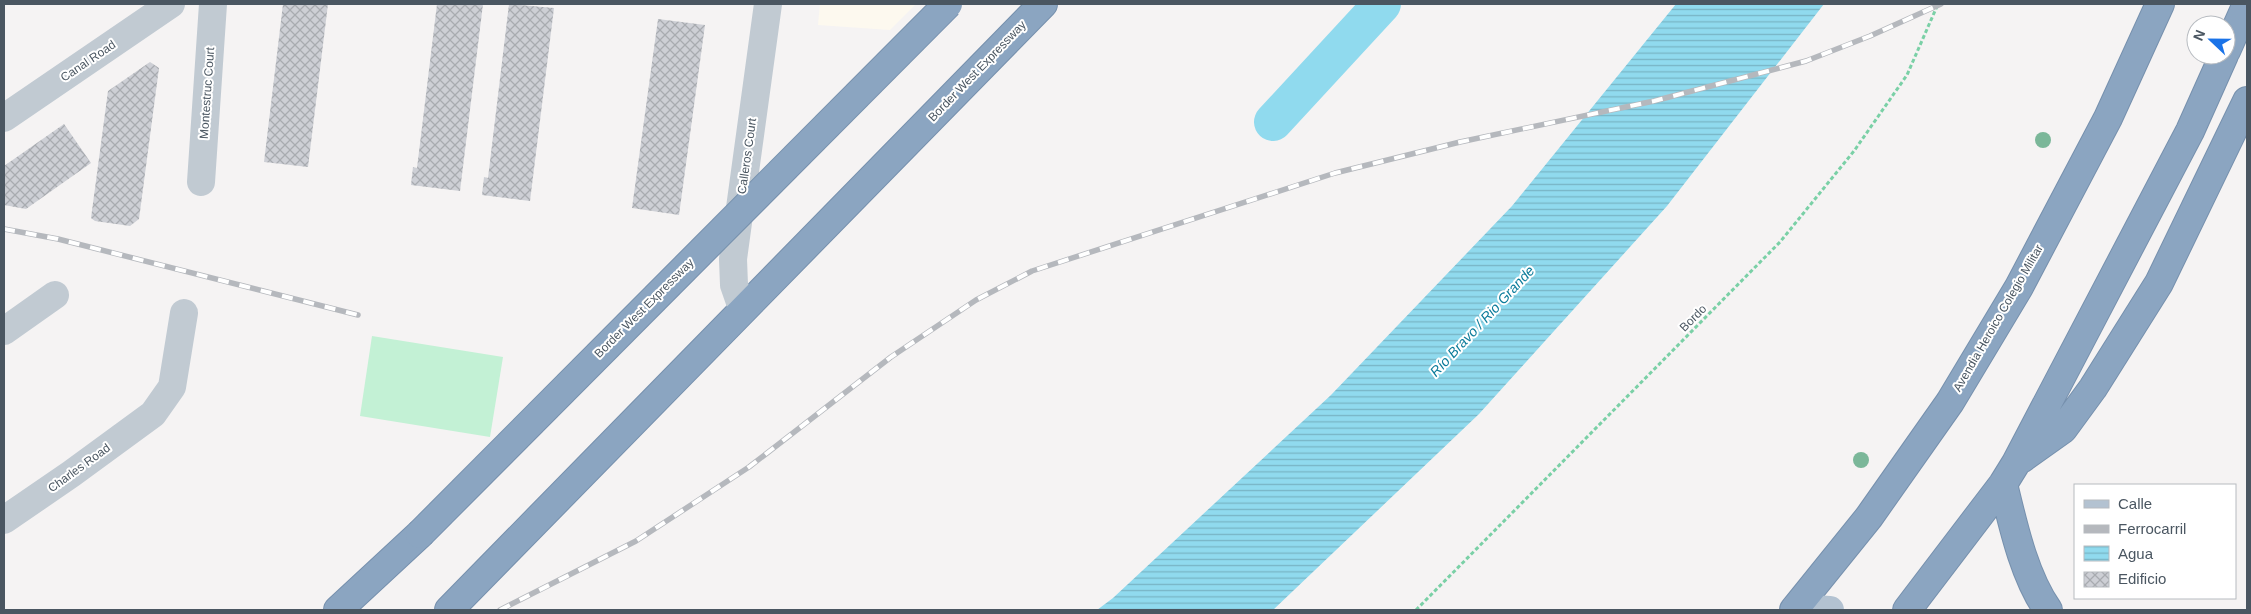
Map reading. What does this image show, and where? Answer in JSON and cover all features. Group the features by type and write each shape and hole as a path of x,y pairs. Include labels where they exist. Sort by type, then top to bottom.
{"highway":[{"name":"Border West Expressway","path":"338,610 420,534 948,4"},
{"name":"Border West Expressway","path":"449,610 1042,4"},
{"name":"Avendia Heroico Colegio Militar","path":"1795,609 1869,517 1950,402 2019,287 2108,118 2160,4"},
{"path":"2236,29 2247,4"},
{"path":"1907,610 2009,474 2190,131 2220,65"},
{"path":"2009,474 2063,429 2093,388 2159,283 2247,101"},
{"path":"2009,474 2013,526 2034,587 2048,610"}],"main road":[{"path":"1795,609 1830,610"}],"street":[{"name":"Canal Road","path":"4,118 171,4"},
{"name":"Montestruc Court","path":"201,182 213,4"},
{"name":"Calleros Court","path":"742,308 734,285 733,259 768,4"},
{"path":"4,332 55,295"},
{"name":"Charles Road","path":"4,520 72,474 153,414 172,387 184,313"}],"path":[{"name":"Bordo","path":"1416,610 1780,242 1854,151 1907,75 1938,4"}],"shaded area":[{"path":"820,4 916,4 890,30 818,25"}],"green space":[{"path":"372,336 503,357 490,437 360,416"}],"water":[{"name":"Río Bravo / Rio Grande","path":"1676,4 1824,4 1667,206 1479,414 1273,610 1097,610 1113,598 1331,395 1512,206"}],"building":[{"path":"283,4 328,4 308,167 264,162"},
{"path":"437,4 483,4 460,191 411,185 413,167 417,168"},
{"path":"509,4 554,8 530,201 482,195 484,177 488,178"},
{"path":"658,19 705,25 679,215 632,208"},
{"path":"150,62 159,68 139,219 130,226 95,221 91,218 108,91"},
{"path":"64,124 91,163 26,209 4,205 4,166"}],"waterway":[{"path":"1273,122 1382,4"}],"railway":[{"path":"500,610 636,541 749,467 891,357 976,300 1032,271 1335,173 1460,142 1654,101 1806,61 1870,36 1941,4"},
{"path":"4,229 58,239 358,315"}]}
